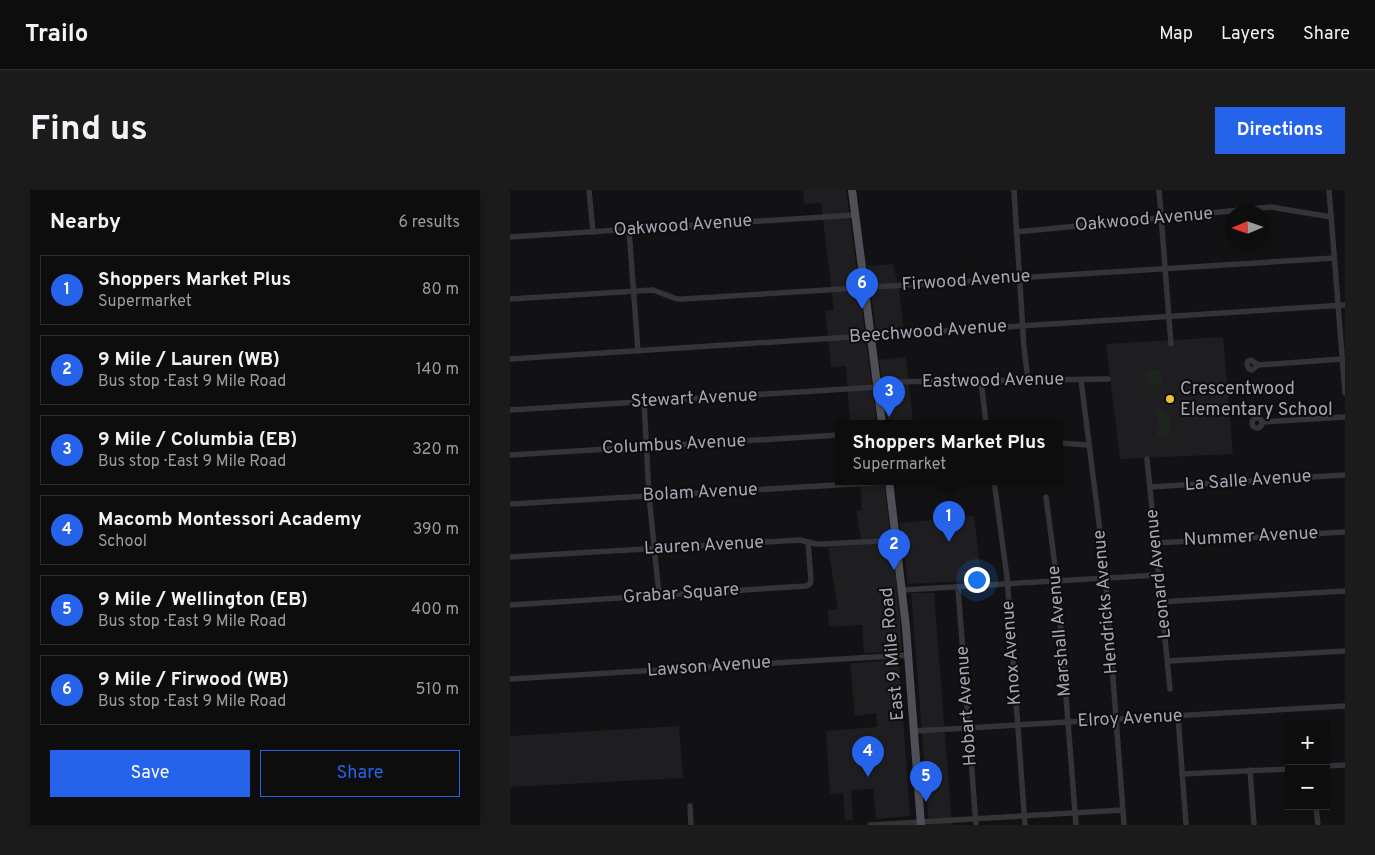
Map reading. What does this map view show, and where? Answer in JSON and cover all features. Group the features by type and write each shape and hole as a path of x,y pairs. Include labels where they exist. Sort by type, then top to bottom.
{"main road":[{"path":"852,190 882,420"},
{"name":"East 9 Mile Road","path":"890,485 902,590 921,824"}],"street":[{"path":"589,190 593,232"},
{"path":"1014,190 1024,348 1028,380"},
{"path":"1159,190 1171,344"},
{"path":"1329,190 1334,258 1342,306 1340,333 1345,393"},
{"name":"Oakwood Avenue","path":"1016,232 1271,207 1331,217"},
{"name":"Oakwood Avenue","path":"510,237 856,215"},
{"path":"629,230 638,351"},
{"name":"Firwood Avenue","path":"510,299 652,290 677,299 683,299 1334,258"},
{"name":"Beechwood Avenue","path":"510,359 1342,306"},
{"path":"1258,364 1343,356"},
{"name":"Eastwood Avenue","path":"877,385 1108,379"},
{"name":"Hendricks Avenue","path":"1081,380 1106,578 1124,825"},
{"path":"981,381 986,420"},
{"name":"Stewart Avenue","path":"510,410 877,385"},
{"path":"644,402 649,496 659,595"},
{"path":"1262,422 1345,417"},
{"name":"Columbus Avenue","path":"510,455 835,435"},
{"path":"1063,443 1088,445"},
{"name":"Leonard Avenue","path":"1147,458 1170,689"},
{"name":"La Salle Avenue","path":"1150,487 1345,475"},
{"name":"Bolam Avenue","path":"510,504 835,484"},
{"name":"Knox Avenue","path":"995,485 1008,584 1025,825"},
{"name":"Marshall Avenue","path":"1046,498 1057,581 1076,825"},
{"name":"Nummer Avenue","path":"1156,543 1345,532"},
{"name":"Lauren Avenue","path":"510,558 796,540 824,544 897,540"},
{"name":"Grabar Square","path":"510,605 806,586 811,582 812,578 808,542"},
{"path":"902,590 1158,575"},
{"name":"Hobart Avenue","path":"958,588 976,822"},
{"path":"1161,602 1345,591"},
{"path":"1168,661 1345,651"},
{"name":"Lawson Avenue","path":"510,679 908,655"},
{"name":"Elroy Avenue","path":"914,731 1345,706"},
{"path":"1178,716 1186,825"},
{"path":"1330,766 1345,765"},
{"path":"1182,774 1285,768"},
{"path":"1250,770 1254,825"},
{"path":"690,806 692,825"},
{"path":"870,825 976,822 1024,816 1122,810"},
{"path":"1316,810 1318,825"}],"shaded area":[{"path":"803,190 846,190 877,420 850,420 846,366 831,367 825,311 834,310 821,203 804,204"},
{"path":"893,264 899,289 904,331 876,331 867,266"},
{"name":"Crescentwood Elementary School","path":"1223,337 1233,454 1120,459 1106,344"},
{"path":"906,357 913,420 888,420 879,360"},
{"path":"1160,369 1161,377 1163,377 1162,383 1148,387 1147,370"},
{"path":"1158,408 1164,409 1169,414 1169,435 1158,436 1155,427 1160,426 1155,411"},
{"path":"860,485 884,485 900,614 902,651 864,653 862,625 829,627 828,610 838,609 828,547 862,545 856,511 862,510"},
{"path":"974,516 982,580 908,584 900,523"},
{"path":"911,593 934,593 952,825 929,825"},
{"path":"899,660 910,816 876,819 873,789 851,790 853,820 845,821 843,793 830,794 826,731 877,727 876,713 855,716 850,663"},
{"path":"679,726 683,778 510,787 510,736"}],"place":[{"name":"9 Mile / Firwood (WB)","path":"862,309"},
{"name":"Crescentwood Elementary School","path":"1170,399"},
{"name":"9 Mile / Columbia (EB)","path":"889,417"},
{"name":"Shoppers Market Plus","path":"949,542"},
{"name":"9 Mile / Lauren (WB)","path":"894,570"},
{"name":"Macomb Montessori Academy","path":"868,777"},
{"name":"9 Mile / Wellington (EB)","path":"926,802"}]}
